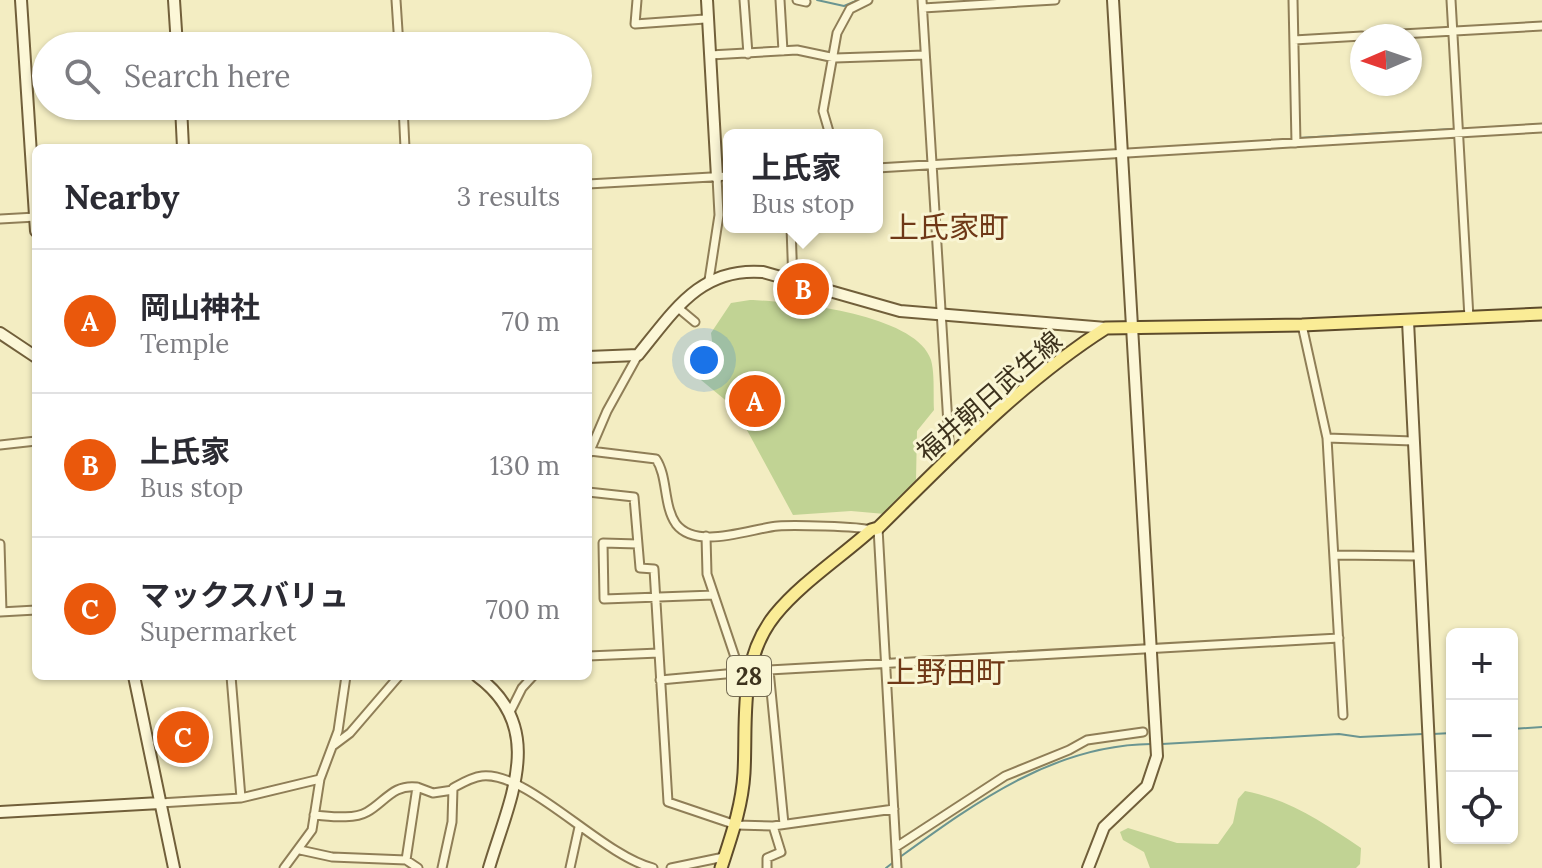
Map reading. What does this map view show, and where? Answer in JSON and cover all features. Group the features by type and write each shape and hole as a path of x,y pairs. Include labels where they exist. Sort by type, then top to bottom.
{"main road":[{"path":"1106,328 1302,325 1542,314"},
{"name":"福井朝日武生線","path":"723,863 736,825 744,773 745,671 776,614 875,529 1055,365 1106,328"}],"street":[{"path":"21,0 32,170"},
{"path":"174,0 176,32"},
{"path":"396,0 398,32"},
{"path":"637,0 635,24 705,19"},
{"path":"707,0 719,215 709,280"},
{"path":"744,0 748,54"},
{"path":"780,0 783,51"},
{"path":"828,129 823,111 835,58 837,33 849,4 868,0"},
{"path":"950,458 922,4 1055,0"},
{"path":"1088,868 1104,827 1147,786 1157,756 1113,0"},
{"path":"1293,0 1296,143"},
{"path":"1451,0 1469,318"},
{"path":"1422,33 1542,26"},
{"path":"1294,40 1350,37"},
{"path":"710,55 783,51 813,52 835,58 925,55"},
{"path":"182,120 183,144"},
{"path":"404,120 405,144"},
{"path":"883,168 1542,128"},
{"path":"592,184 723,176"},
{"path":"0,219 32,217"},
{"path":"791,233 793,283"},
{"path":"592,446 607,411 638,355 677,307 709,280 740,270 763,272 900,311 1106,328"},
{"path":"677,307 695,322"},
{"path":"1408,321 1435,868"},
{"path":"1302,325 1327,438 1343,715"},
{"path":"0,333 32,354"},
{"path":"592,357 638,355"},
{"path":"1327,438 1413,441"},
{"path":"0,445 32,441"},
{"path":"592,453 656,459 677,524 706,536 738,536 778,526 875,529 897,868"},
{"path":"592,492 634,497 640,568 654,569 668,802 736,825 773,826 894,809"},
{"path":"706,536 707,574 745,671"},
{"path":"638,544 603,543 604,599 714,595"},
{"path":"0,544 1,612 32,610"},
{"path":"1335,555 1418,556"},
{"path":"660,680 745,671 1339,638"},
{"path":"592,656 659,653"},
{"path":"769,670 784,824"},
{"path":"135,680 174,868"},
{"path":"231,680 241,798"},
{"path":"284,868 312,830 320,779 332,746 345,680"},
{"path":"332,746 359,724 396,680"},
{"path":"482,680 502,698 520,744 515,782 489,868"},
{"path":"510,712 529,680"},
{"path":"896,850 1014,771 1087,740 1143,732"},
{"path":"314,815 359,815 368,812 384,795 408,786 433,793 453,790 485,776 515,782 636,866 653,868"},
{"path":"0,812 241,798 320,779"},
{"path":"406,860 417,787"},
{"path":"442,868 452,822 453,790"},
{"path":"767,868 767,858 781,852 773,826"},
{"path":"570,868 579,827"},
{"path":"300,850 332,857 406,860 418,868"},
{"path":"671,868 723,863"}],"green space":[{"path":"750,300 794,303 851,313 903,331 921,344 931,360 934,410 917,431 916,480 885,514 851,511 793,515 735,408 701,380 701,365 713,349 711,333 731,303"},
{"path":"1245,791 1292,806 1333,830 1361,848 1360,864 1356,868 1150,868 1144,852 1123,840 1120,832 1128,828 1177,843 1218,844 1233,823 1238,799"}],"waterway":[{"path":"817,0 844,6 858,0"},
{"path":"1297,0 1297,22"},
{"path":"1463,129 1542,124"},
{"path":"1299,138 1453,129"},
{"path":"1518,729 1542,727"},
{"path":"1433,734 1446,733"},
{"path":"1162,744 1339,734 1360,737 1423,734"},
{"path":"900,857 987,797 1049,766 1082,754 1151,744"},
{"path":"886,868 895,861"}],"place":[{"name":"上氏家","path":"803,289"},
{"name":"岡山神社","path":"755,401"},
{"name":"マックスバリュ","path":"183,737"}],"district":[{"name":"上氏家町","path":"949,227"},
{"name":"上野田町","path":"946,672"}]}
